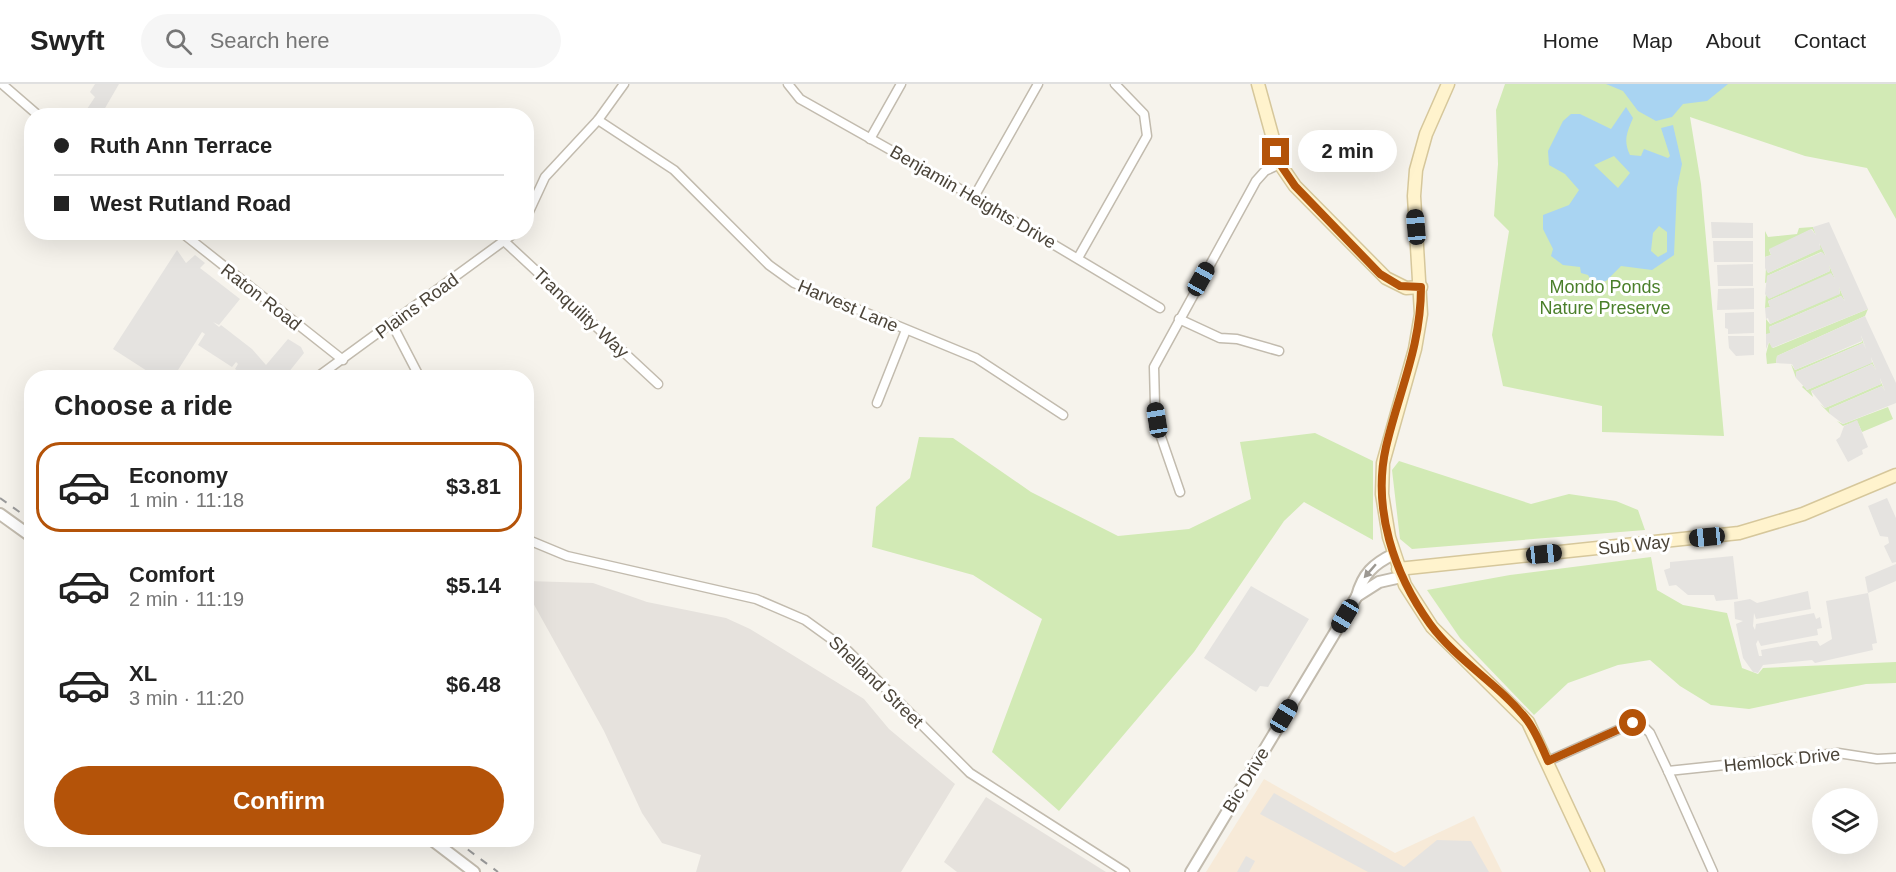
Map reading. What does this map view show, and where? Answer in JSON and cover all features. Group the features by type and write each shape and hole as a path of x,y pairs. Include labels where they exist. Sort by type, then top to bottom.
{"main road":[{"path":"1258,84 1280,164 1295,186 1380,274 1400,286 1421,287"},
{"path":"1448,84 1426,134 1416,170 1415,213 1421,314 1415,350 1388,441 1382,470 1384,509 1400,573 1420,610 1442,639 1528,722 1598,872"},
{"name":"Sub Way","path":"1400,573 1739,533 1803,514 1896,475"}],"street":[{"path":"2,84 30,108"},
{"path":"534,201 545,177 598,120 624,84"},
{"name":"Benjamin Heights Drive","path":"788,84 800,99 974,197 1160,308"},
{"path":"870,139 901,84"},
{"path":"974,197 1038,84"},
{"path":"1078,258 1146,136 1144,114 1115,84"},
{"name":"Harvest Lane","path":"598,120 674,170 769,265 786,278 803,288 976,358 1063,415"},
{"path":"1180,492 1160,434 1155,405 1154,367 1256,181 1265,171 1280,164"},
{"name":"Raton Road","path":"190,240 343,360"},
{"name":"Plains Road","path":"328,370 504,241"},
{"name":"Tranquility Way","path":"504,241 658,384"},
{"path":"1179,319 1220,338 1237,339 1279,351"},
{"path":"392,324 416,370"},
{"path":"877,403 906,330"},
{"path":"0,514 24,531"},
{"name":"Shelland Street","path":"534,542 567,556 756,599 806,620 848,651 970,772 1125,872"},
{"name":"Bic Drive","path":"1191,872 1357,596 1361,583 1372,567 1394,554"},
{"name":"Bic Drive","path":"1357,596 1379,582 1400,573"},
{"path":"1548,761 1636,723 1648,730 1713,872"},
{"name":"Hemlock Drive","path":"1668,771 1838,753 1877,759 1896,758"},
{"path":"441,847 474,872"}],"shaded area":[{"path":"95,84 119,84 105,108 88,108 95,97 90,92"},
{"path":"1711,222 1753,223 1753,238 1712,238"},
{"path":"1829,222 1868,309 1772,348 1769,342 1766,349 1766,334 1770,333 1769,327 1841,296 1845,301 1839,287 1840,294 1770,324 1768,318 1766,319 1765,308 1770,307 1768,301 1831,273 1835,279 1829,265 1830,271 1769,299 1765,294 1767,276 1822,252 1826,256 1819,243 1821,249 1768,273 1765,268 1765,257 1771,255 1769,249 1811,229 1816,235 1813,227"},
{"path":"1713,241 1753,241 1753,262 1714,262"},
{"path":"177,250 186,263 195,255 205,263 200,268 240,299 219,325 213,322 219,327 221,325 252,349 266,365 288,339 301,347 304,353 290,370 237,370 238,364 236,362 232,367 198,345 205,334 202,332 178,370 146,370 113,349"},
{"path":"1753,264 1753,286 1718,286 1717,265"},
{"path":"1754,288 1754,309 1717,310 1718,289"},
{"path":"1754,312 1754,333 1728,334 1728,329 1725,328 1725,313"},
{"path":"1865,316 1896,383 1896,403 1843,424 1830,414 1829,409 1882,386 1885,391 1880,378 1881,384 1825,408 1811,391 1872,364 1876,370 1871,357 1872,363 1807,390 1796,378 1796,372 1863,343 1866,349 1861,335 1862,341 1795,370 1792,364 1776,363 1777,356"},
{"path":"1728,336 1754,336 1754,355 1736,356 1729,348"},
{"path":"1857,420 1868,447 1862,450 1863,454 1848,462 1836,440 1840,437 1844,426"},
{"path":"1887,498 1896,518 1896,562 1892,563 1884,546 1889,543 1888,537 1880,536 1868,506"},
{"path":"1733,556 1738,599 1716,601 1714,595 1688,595 1676,585 1669,586 1664,570 1670,568 1670,562"},
{"path":"1896,564 1896,581 1868,593 1865,577"},
{"path":"534,581 593,583 647,602 726,618 750,629 864,699 889,729 955,784 901,872 696,872 701,855 662,843 642,813 604,731 534,605"},
{"path":"1251,586 1309,619 1268,687 1260,686 1256,692 1204,658"},
{"path":"1808,591 1811,609 1756,619 1754,613 1753,626 1755,630 1756,624 1814,613 1816,619 1820,617 1822,628 1817,629 1818,635 1761,646 1758,640 1756,644 1759,656 1762,656 1761,650 1811,641 1817,641 1820,646 1832,639 1826,601 1868,593 1877,643 1872,644 1873,650 1815,663 1812,660 1763,665 1758,673 1753,672 1743,658 1736,624 1743,621 1735,619 1734,602 1750,599 1757,603"},
{"path":"1264,779 1395,853 1474,816 1502,872 1206,872"},
{"path":"1274,793 1404,867 1437,840 1471,841 1489,872 1368,872 1260,814"},
{"path":"986,797 1106,872 957,872 944,862"},
{"path":"1246,856 1255,861 1249,872 1237,872"}],"green space":[{"name":"Mondo Ponds Nature Preserve","path":"1505,84 1896,84 1896,219 1867,168 1805,156 1690,117 1701,184 1724,436 1602,432 1602,406 1503,386 1492,335 1509,231 1494,216 1498,164 1496,110"},
{"path":"1813,227 1816,235 1812,229 1769,250 1771,255 1765,257 1765,231 1768,237 1797,234 1799,228"},
{"path":"1820,243 1826,257 1821,252 1767,276 1768,282 1765,283 1766,267 1768,273 1820,249"},
{"path":"1829,265 1835,279 1831,274 1768,301 1770,307 1765,308 1766,293 1770,298 1830,271"},
{"path":"1839,287 1845,301 1841,296 1769,327 1771,333 1766,335 1766,319 1770,324 1840,293"},
{"path":"1868,309 1865,316 1777,356 1776,363 1767,364 1766,354 1769,342 1773,348"},
{"path":"1860,335 1866,349 1863,343 1796,372 1796,378 1791,364 1795,370 1862,342"},
{"path":"1870,357 1876,370 1872,364 1811,391 1813,397 1802,387 1804,385 1807,390 1872,362"},
{"path":"1879,378 1885,391 1882,386 1829,409 1830,414 1820,404 1825,408 1881,384"},
{"path":"1888,407 1893,419 1862,432 1857,421 1843,426 1837,421 1843,424"},
{"path":"1315,433 1373,461 1373,540 1304,502 1284,521 1194,652 1059,811 992,752 1042,619 973,575 872,547 876,507 910,478 919,437 953,438 1031,492 1118,536 1189,529 1251,499 1240,442"},
{"path":"1399,461 1531,504 1569,494 1616,501 1638,510 1645,530 1412,549 1400,539 1392,470"},
{"path":"1651,557 1657,590 1683,605 1727,613 1742,668 1758,674 1763,668 1896,662 1896,683 1866,684 1749,709 1711,705 1680,686 1650,660 1618,665 1568,683 1534,715 1460,638 1427,590 1510,575"}],"water":[{"path":"1606,84 1728,84 1707,101 1683,104 1672,117 1656,121 1638,111 1623,91"},
{"path":"1626,107 1633,118 1627,136 1630,155 1641,156 1644,149 1668,158 1670,156 1661,128 1673,125 1682,164 1677,188 1674,255 1652,270 1621,266 1606,281 1592,282 1588,275 1581,273 1580,267 1563,265 1551,256 1553,249 1543,229 1543,215 1569,205 1579,190 1565,174 1549,165 1548,151 1563,121 1571,114 1580,114 1611,129","holes":["1614,156 1630,173 1618,188 1594,165","1659,226 1667,232 1667,252 1658,257 1651,251 1653,233"]}],"railway":[{"path":"0,498 24,515"},
{"path":"464,847 498,872"}],"route":[{"path":"1276,152 1280,164 1295,186 1380,274 1408,289 1421,287 1420,326 1408,376 1388,441 1382,478 1384,509 1398,569 1420,610 1442,639 1521,713 1541,744 1548,761 1633,723"}]}
